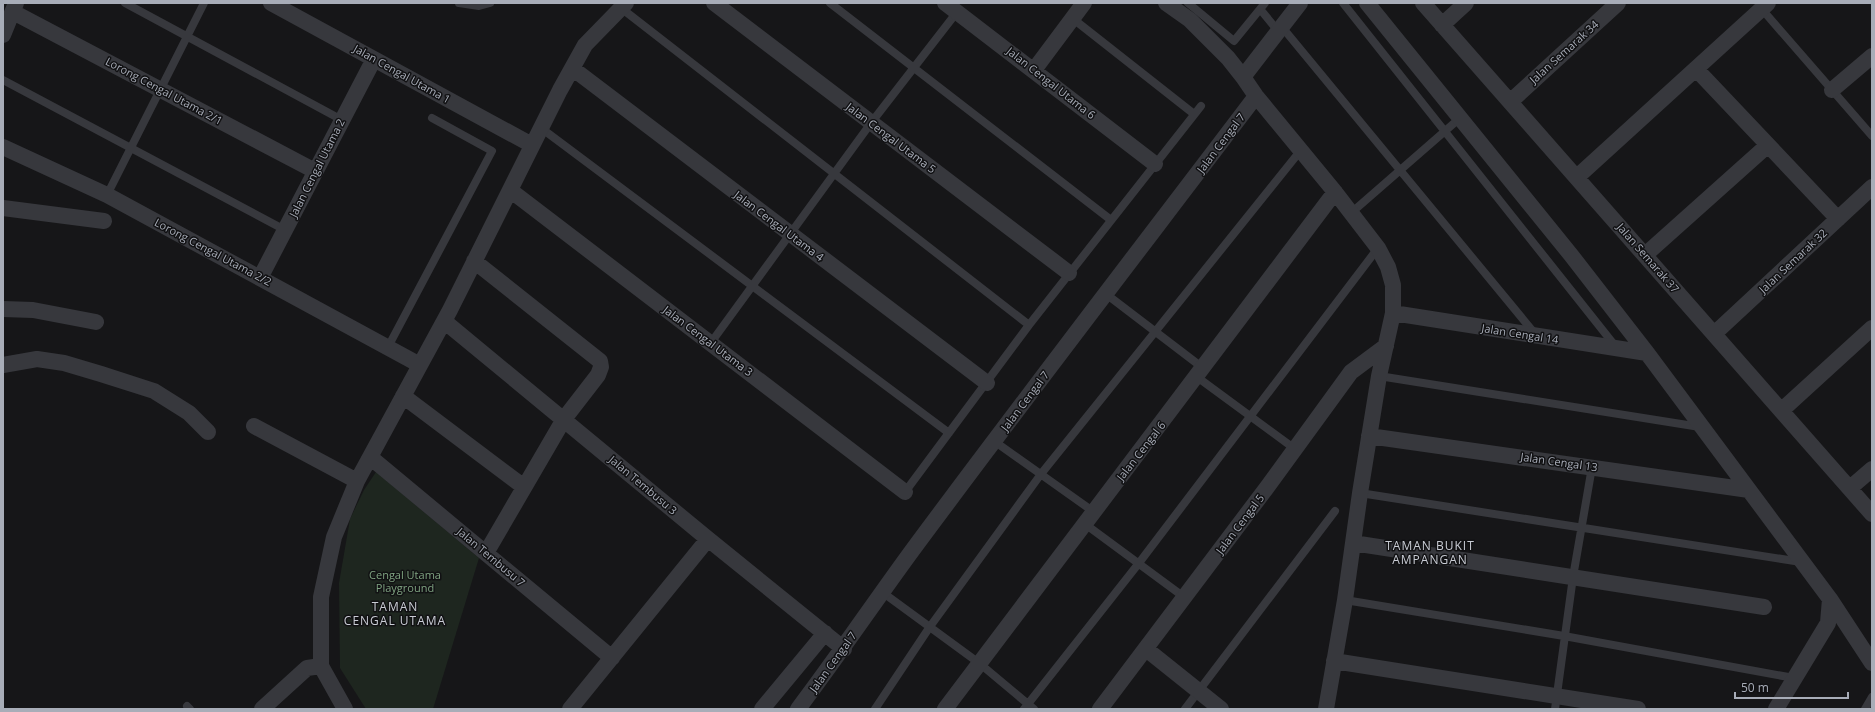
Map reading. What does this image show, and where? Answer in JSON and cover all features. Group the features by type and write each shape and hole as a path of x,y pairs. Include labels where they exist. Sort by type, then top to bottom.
{"street":[{"name":"Jalan Cengal Utama 1","path":"271,3 532,146"},
{"name":"Jalan Cengal Utama 5","path":"714,3 1069,273"},
{"path":"1034,70 1084,3"},
{"path":"1166,3 1190,20 1228,58 1244,77 1256,96 1335,192 1378,248 1388,266 1394,285 1394,313 1379,376 1360,493 1345,600 1326,709"},
{"path":"1244,77 1300,3"},
{"path":"1367,3 1647,353 1804,563 1830,599 1872,663"},
{"name":"Jalan Semarak 37","path":"1423,3 1872,514"},
{"path":"1442,25 1466,3"},
{"name":"Jalan Semarak 34","path":"1510,102 1618,3"},
{"path":"345,709 321,666 321,597 334,537 357,481 444,321 572,68 585,45 623,5"},
{"path":"1577,177 1696,69 1762,5"},
{"path":"3,35 14,7"},
{"name":"Lorong Cengal Utama 2/1","path":"14,7 161,89 315,171"},
{"name":"Jalan Cengal Utama 6","path":"951,8 1155,164"},
{"path":"1832,90 1872,56"},
{"name":"Jalan Cengal Utama 2","path":"260,278 374,59"},
{"name":"Jalan Cengal Utama 4","path":"572,68 987,383"},
{"path":"1696,69 1838,219"},
{"name":"Jalan Cengal 7","path":"798,709 844,649 882,592 994,441 1256,96"},
{"path":"1645,255 1768,145"},
{"name":"Lorong Cengal Utama 2/2","path":"3,146 107,195 420,365"},
{"name":"Jalan Semarak 32","path":"1714,334 1872,187"},
{"name":"Jalan Cengal Utama 3","path":"510,190 905,492"},
{"name":"Jalan Cengal 6","path":"945,709 1200,373 1335,192"},
{"path":"3,208 104,221"},
{"path":"474,261 600,361 601,367 598,375 564,419 486,553"},
{"path":"3,309 33,310 96,322"},
{"name":"Jalan Cengal 14","path":"1394,313 1537,337 1647,353"},
{"name":"Jalan Tembusu 3","path":"444,321 844,649"},
{"path":"1782,410 1872,328"},
{"name":"Jalan Cengal 5","path":"1100,709 1351,372 1386,346"},
{"path":"3,365 38,359 64,363 154,391 189,413 208,432"},
{"path":"403,396 524,487"},
{"path":"254,426 357,481"},
{"name":"Jalan Cengal 13","path":"1369,436 1749,490"},
{"name":"Jalan Tembusu 7","path":"370,457 612,658"},
{"path":"1850,488 1872,469"},
{"path":"570,709 708,539"},
{"path":"1353,543 1764,607"},
{"path":"1776,709 1828,623 1830,599"},
{"path":"762,709 824,633"},
{"path":"1146,649 1221,709"},
{"path":"1334,661 1556,703 1638,709"},
{"path":"262,709 307,668 321,666"}],"lane":[{"path":"125,3 342,120"},
{"path":"107,195 204,3"},
{"path":"459,3 478,6 490,3"},
{"path":"830,3 1111,220"},
{"path":"1188,3 1234,41 1262,6 1400,169 1537,337"},
{"path":"1343,3 1618,349"},
{"path":"623,5 834,173 1029,325"},
{"path":"1762,5 1872,136"},
{"path":"710,344 789,233 914,68 951,8"},
{"path":"1072,18 1194,114"},
{"path":"3,80 285,230"},
{"path":"905,492 1029,325 1201,106"},
{"path":"388,347 492,151 432,118"},
{"path":"1351,213 1460,118"},
{"path":"541,128 949,433"},
{"path":"875,709 929,628 1041,474 1301,150"},
{"path":"882,592 929,628 979,663 1028,707 1378,248"},
{"path":"1106,294 1155,331 1200,373 1250,415 1295,449"},
{"path":"1379,376 1702,427"},
{"path":"994,441 1041,474 1139,563 1184,597"},
{"path":"1556,703 1573,577 1583,528 1592,467"},
{"path":"1360,493 1804,563"},
{"path":"1185,709 1335,511"},
{"path":"1345,600 1564,636 1794,678"},
{"path":"1865,709 1872,697"}],"green space":[{"name":"Cengal Utama Playground","path":"376,472 479,558 433,709 366,709 340,668 339,583 350,519 364,490"}],"district":[{"name":"TAMAN BUKIT AMPANGAN","path":"1430,553"},
{"name":"TAMAN CENGAL UTAMA","path":"395,614"}]}
